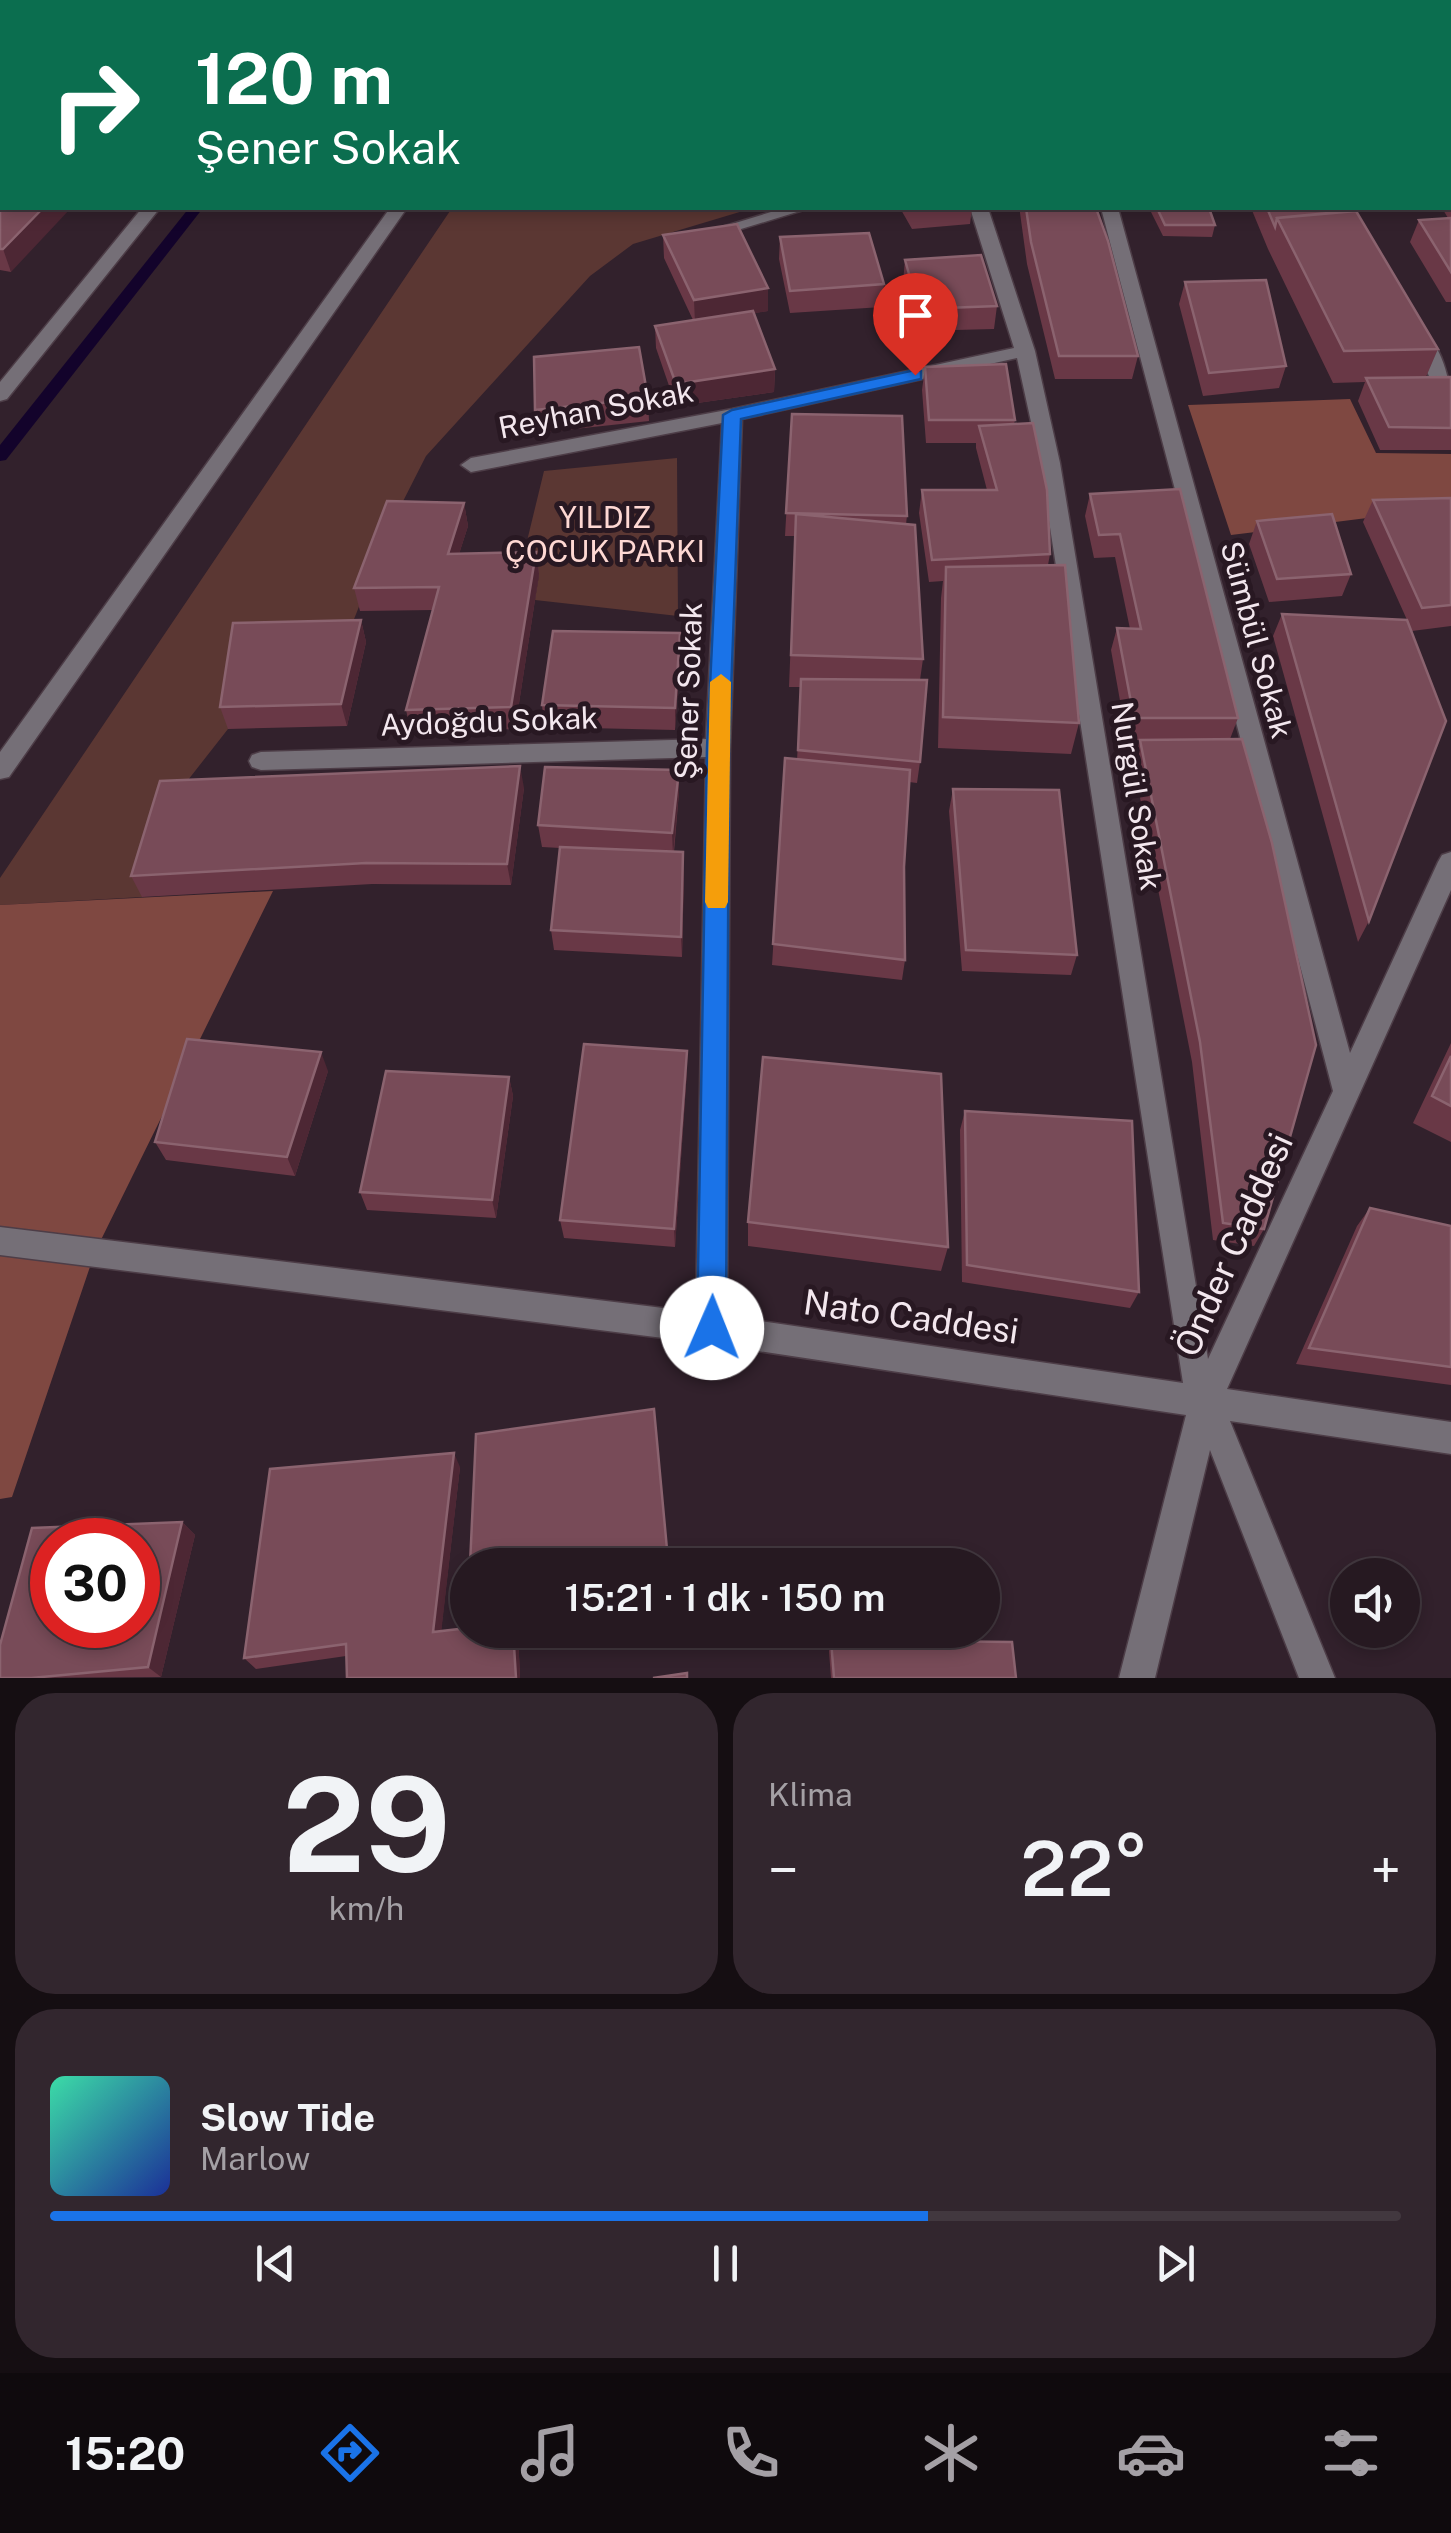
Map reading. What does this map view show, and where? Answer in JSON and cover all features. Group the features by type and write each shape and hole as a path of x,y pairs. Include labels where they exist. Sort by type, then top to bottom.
{"street":[{"path":"0,395 149,210"},
{"path":"0,770 397,210"},
{"path":"681,242 794,210"},
{"name":"Nurgül Sokak","path":"979,210 1025,351 1050,462 1196,1374 1317,1678"},
{"name":"Sümbül Sokak","path":"1110,210 1345,1087"},
{"path":"1406,312 1451,400"},
{"path":"732,415 1025,351"},
{"name":"Reyhan Sokak","path":"471,464 732,415"},
{"name":"Şener Sokak","path":"712,1328 718,748 732,415"},
{"name":"Aydoğdu Sokak","path":"261,761 718,748"},
{"name":"Önder Caddesi","path":"1137,1678 1206,1400 1345,1087 1451,862"},
{"name":"Nato Caddesi","path":"0,1241 712,1328 1451,1438"}],"green space":[{"path":"451,210 746,210 633,244 590,276 426,456 392,523 345,642 240,646 228,729 170,803 142,897 0,905 0,878"},
{"name":"YILDIZ ÇOCUK PARKI","path":"677,458 678,616 535,600 539,575 519,574 544,471"}],"shaded area":[{"path":"1350,399 1376,453 1451,454 1451,517 1367,518 1231,535 1188,405"},
{"path":"273,891 95,1252 12,1497 0,1499 0,905"}],"building":[{"path":"0,210 41,210 3,249"},
{"path":"1026,210 1097,210 1138,356 1059,356"},
{"path":"1158,210 1210,210 1215,225 1165,225"},
{"path":"1268,210 1349,211 1277,218 1275,227"},
{"path":"1356,211 1438,349 1344,351 1277,218"},
{"path":"1451,218 1451,272 1419,220"},
{"path":"737,224 768,288 694,300 663,235"},
{"path":"869,233 884,284 790,291 780,237"},
{"path":"981,255 997,306 919,309 905,260"},
{"path":"1266,280 1286,366 1209,373 1185,282"},
{"path":"753,311 775,369 676,384 655,326"},
{"path":"639,347 648,398 535,410 534,357"},
{"path":"1006,364 1015,420 929,420 925,367"},
{"path":"1451,377 1451,428 1389,427 1366,378"},
{"path":"792,414 902,416 907,516 786,513"},
{"path":"1033,423 1047,490 1050,554 932,560 922,490 997,490 979,426"},
{"path":"1180,489 1238,718 1134,718 1117,628 1141,629 1120,534 1099,535 1090,494"},
{"path":"1451,498 1451,605 1422,608 1373,500"},
{"path":"387,501 464,503 448,554 536,552 511,707 406,710 439,587 354,588"},
{"path":"796,514 915,525 923,659 791,655"},
{"path":"1332,514 1351,574 1277,579 1257,521"},
{"path":"1065,565 1079,723 943,717 946,567"},
{"path":"1282,614 1407,620 1446,721 1369,921"},
{"path":"361,620 341,704 220,707 233,623"},
{"path":"553,631 680,633 675,708 542,705"},
{"path":"801,679 927,680 920,762 798,750"},
{"path":"1242,739 1272,843 1316,1045 1264,1229 1223,1223 1200,1042 1140,740"},
{"path":"785,758 910,770 904,867 905,960 773,944"},
{"path":"520,766 507,864 366,863 131,876 160,781"},
{"path":"545,767 679,770 672,833 538,825"},
{"path":"953,789 1059,790 1077,955 966,950"},
{"path":"560,847 683,852 681,937 551,930"},
{"path":"187,1039 321,1052 287,1157 155,1142"},
{"path":"584,1044 687,1051 674,1229 560,1220"},
{"path":"1451,1056 1451,1106 1432,1096"},
{"path":"763,1057 941,1074 948,1247 748,1222"},
{"path":"386,1071 509,1077 492,1200 360,1192"},
{"path":"965,1111 1132,1121 1139,1292 967,1265"},
{"path":"1370,1208 1451,1226 1451,1367 1309,1348"},
{"path":"654,1409 667,1548 471,1548 476,1434"},
{"path":"454,1453 433,1632 450,1630 450,1648 514,1648 516,1678 347,1678 346,1644 244,1658 270,1469"},
{"path":"182,1522 160,1616 160,1523"},
{"path":"30,1535 30,1648 152,1648 148,1667 0,1678 0,1645"},
{"path":"1000,1642 1012,1642 1016,1678 834,1678 832,1648 1000,1648"},
{"path":"687,1673 687,1678 653,1678"}],"waterway":[{"path":"0,456 194,210"}],"slow traffic":[{"path":"717,902 721,682"}],"route":[{"path":"712,1328 718,748 732,415 915,375"}]}
